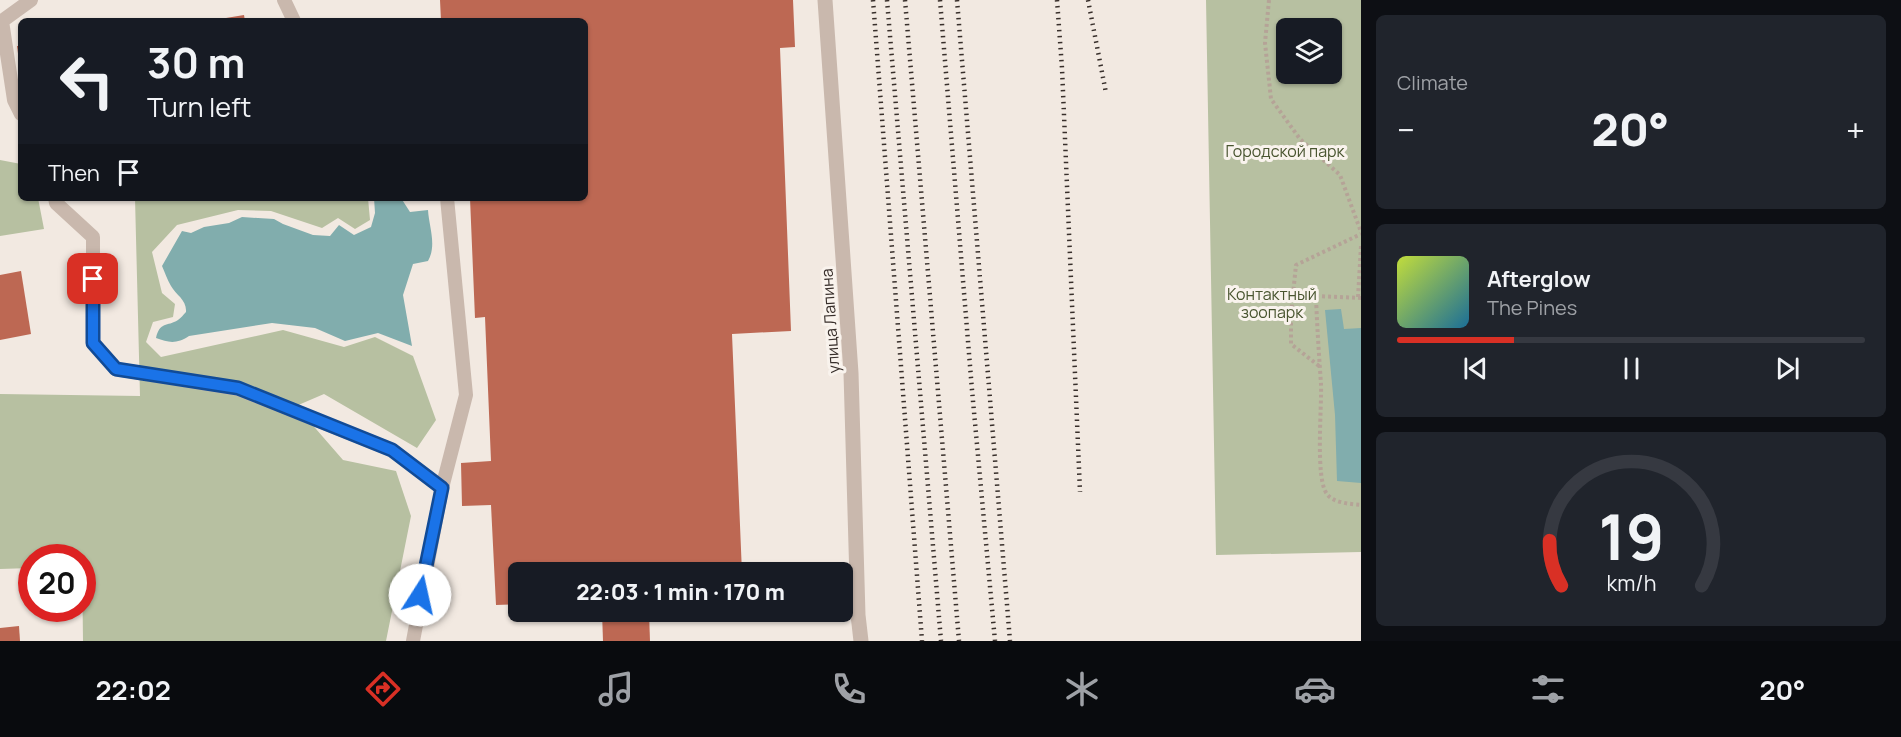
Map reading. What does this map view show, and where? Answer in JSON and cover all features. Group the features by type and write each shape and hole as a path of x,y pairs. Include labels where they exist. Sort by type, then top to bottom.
{"street":[{"name":"улица Лапина","path":"825,0 851,373 858,615 861,641"}],"lane":[{"path":"18,108 14,100 2,21 31,0"},
{"path":"284,0 293,18"},
{"path":"56,201 93,237 93,343 116,369 238,388 392,450 442,488"},
{"path":"413,641 442,488 466,395 447,201"}],"path":[{"path":"1269,0 1265,43 1271,99 1299,140 1340,175 1361,233 1296,265 1292,295 1291,344 1319,366"},
{"path":"1292,295 1360,298 1361,246"},
{"path":"1316,296 1323,488 1329,498 1361,505"}],"green space":[{"name":"Городской парк","path":"1206,0 1361,0 1361,552 1216,555"},
{"path":"0,160 18,163 18,201 39,201 44,229 0,236"},
{"path":"135,201 368,201 370,220 355,229 338,218 322,228 271,211 238,210 177,225 152,252 162,293 175,304 173,317 153,322 146,342 161,357 283,330 344,347 375,337 413,356 436,420 417,448 324,394 296,406 343,460 396,471 411,516 386,641 83,641 83,622 96,622 96,544 18,544 18,568 0,569 0,394 140,396"}],"water":[{"path":"374,201 403,201 410,212 428,210 432,242 431,255 428,261 413,264 403,295 412,346 378,333 345,341 315,328 272,323 189,336 177,341 169,342 156,338 162,327 178,320 186,312 185,304 171,286 162,266 182,231 191,233 204,227 229,223 242,217 274,219 313,235 330,236 339,225 354,235 371,227 375,213"},
{"path":"1341,309 1344,329 1361,328 1361,483 1337,481 1335,415 1325,310"}],"building":[{"path":"440,0 793,0 795,47 780,48 791,331 732,334 742,562 508,562 508,604 496,605 491,505 462,506 461,463 491,461 485,317 475,318 470,201 588,201 588,18 441,18"},
{"path":"244,15 244,18 226,18"},
{"path":"21,271 31,334 0,340 0,275"},
{"path":"602,622 649,622 650,641 603,641"},
{"path":"19,626 20,641 0,641 0,628"}],"railway":[{"path":"873,0 922,641"},
{"path":"887,0 941,641"},
{"path":"905,0 959,641"},
{"path":"940,0 995,641"},
{"path":"957,0 1010,641"},
{"path":"1057,0 1062,68 1080,492"},
{"path":"1088,0 1106,93"}],"route":[{"path":"93,279 93,343 116,369 238,388 392,450 442,488 420,595"}],"park label":[{"name":"Контактный зоопарк","path":"1272,303"}]}
